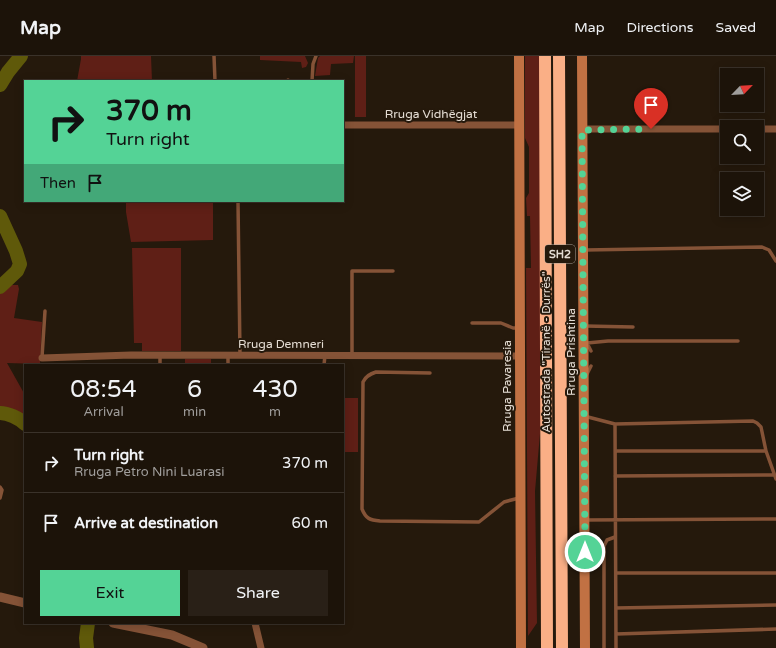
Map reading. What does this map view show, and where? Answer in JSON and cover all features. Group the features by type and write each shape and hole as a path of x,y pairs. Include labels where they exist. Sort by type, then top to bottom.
{"highway":[{"name":"Autostrada \"Tiranë - Durrës\"","path":"545,56 547,648"},
{"name":"Autostrada \"Tiranë - Durrës\"","path":"558,56 562,648"}],"main road":[{"name":"Rruga Pavaresia","path":"519,56 521,648"},
{"name":"Rruga Prishtina","path":"582,56 585,341 585,648"}],"street":[{"name":"Rruga Vidhëgjat","path":"344,125 519,125"},
{"path":"582,130 720,129"},
{"path":"764,129 776,129"},
{"name":"Rruga Demneri","path":"42,358 160,355 520,356"},
{"path":"0,597 24,603"},
{"path":"119,624 172,635 203,648"},
{"path":"255,624 261,648"}],"lane":[{"path":"214,56 215,80"},
{"path":"312,80 313,64 316,56"},
{"path":"238,202 240,355"},
{"path":"584,250 762,247 769,250 776,261"},
{"path":"352,355 352,271 393,271"},
{"path":"42,358 45,311"},
{"path":"472,323 501,323 513,328 520,328"},
{"path":"584,326 634,327"},
{"path":"585,341 738,341"},
{"path":"585,341 591,351"},
{"path":"160,355 160,364"},
{"path":"228,355 228,364"},
{"path":"324,364 325,355"},
{"path":"584,379 591,366"},
{"path":"430,373 376,372 370,373 365,377 363,382 362,509 365,516 371,520 380,521 479,522 504,502 521,498"},
{"path":"584,416 614,424 753,421 761,427 766,451 775,477 615,476"},
{"path":"614,424 616,648"},
{"path":"615,451 766,451"},
{"path":"0,487 2,490 0,498"},
{"path":"585,520 776,519"},
{"path":"604,648 604,546 607,540 615,537"},
{"path":"616,573 776,573"},
{"path":"616,608 776,605"},
{"path":"616,634 776,629"}],"shaded area":[{"path":"81,56 151,56 152,80 77,80"},
{"path":"260,56 305,56 308,63 306,67 302,68 301,62 260,60"},
{"path":"320,56 354,56 353,63 331,64 330,75 315,76 318,58"},
{"path":"355,56 366,56 366,117 355,117"},
{"path":"525,56 541,56 542,411 535,491 537,623 528,636 526,268 531,268 530,216 527,216 526,198 529,193 529,147 525,138"},
{"path":"126,202 213,202 213,240 131,242 126,212"},
{"path":"132,248 181,248 181,351 142,351 142,343 134,343"},
{"path":"11,285 18,285 19,289 14,318 42,322 40,364 7,363 24,393 24,418 0,409 0,293"},
{"path":"185,359 211,359 211,364 185,364"},
{"path":"344,398 358,398 358,452 344,452"}],"waterway":[{"path":"0,85 21,56"},
{"path":"0,216 16,251 20,264 17,271 0,287"},
{"path":"0,413 13,416 24,423"},
{"path":"87,648 86,638 88,624"}],"route":[{"path":"585,552 583,339 584,230 582,130 651,129"}]}
